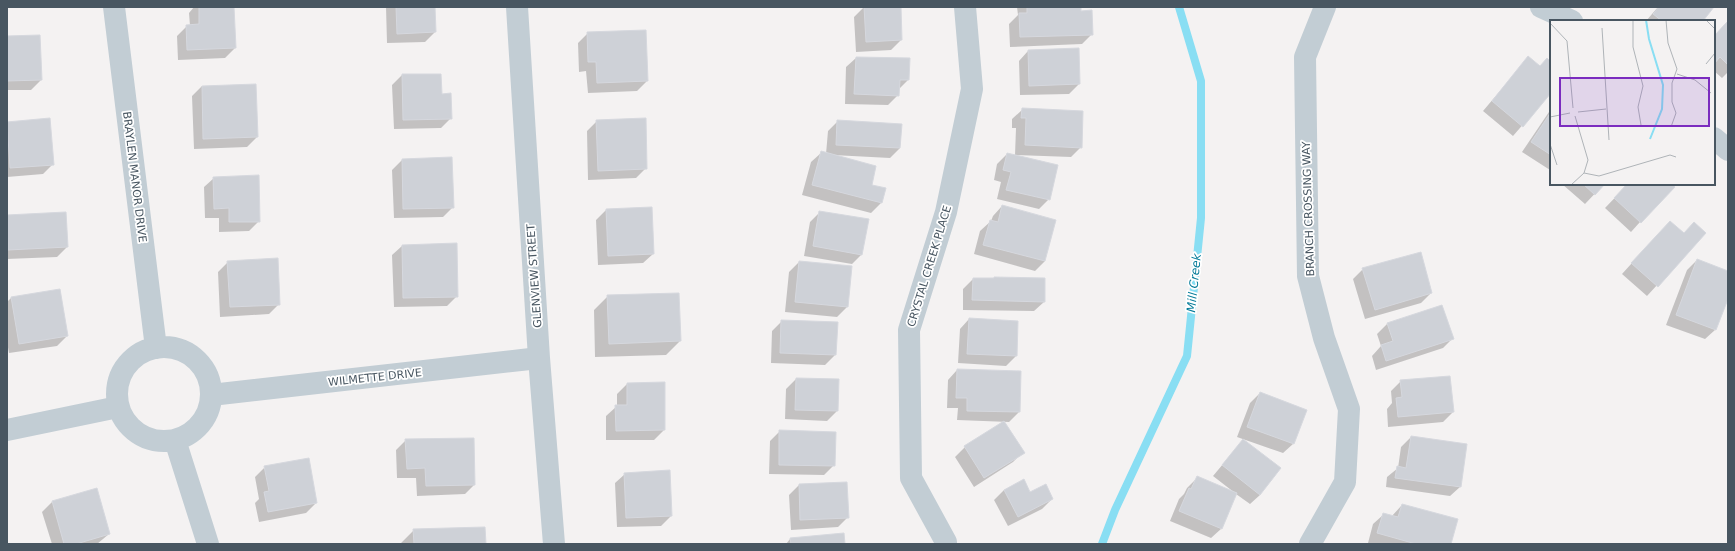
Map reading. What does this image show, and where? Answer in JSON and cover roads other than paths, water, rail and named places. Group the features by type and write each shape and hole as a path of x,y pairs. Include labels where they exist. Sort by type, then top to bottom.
{"street":[{"name":"BRAYLEN MANOR DRIVE","path":"114,7 156,348"},
{"name":"GLENVIEW STREET","path":"517,7 539,358 554,544"},
{"name":"CRYSTAL CREEK PLACE","path":"946,542 911,478 909,330 946,212 972,89 965,7"},
{"name":"BRANCH CROSSING WAY","path":"1310,544 1345,482 1349,409 1324,338 1308,276 1305,57 1324,7"},
{"path":"1541,7 1570,20"},
{"path":"1715,139 1728,150"},
{"path":"156,348 170,348 183,351 195,359 204,369 209,382 211,395 208,410 200,424 189,434 174,440 160,441 146,438 134,430 124,420 118,407 117,391 120,376 129,362 142,353 156,348"},
{"name":"WILMETTE DRIVE","path":"211,395 539,358"},
{"path":"7,430 118,407"},
{"path":"174,440 208,544"}],"waterway":[{"name":"Mill Creek","path":"1102,544 1115,510 1187,356 1201,218 1201,81 1179,7"}]}
